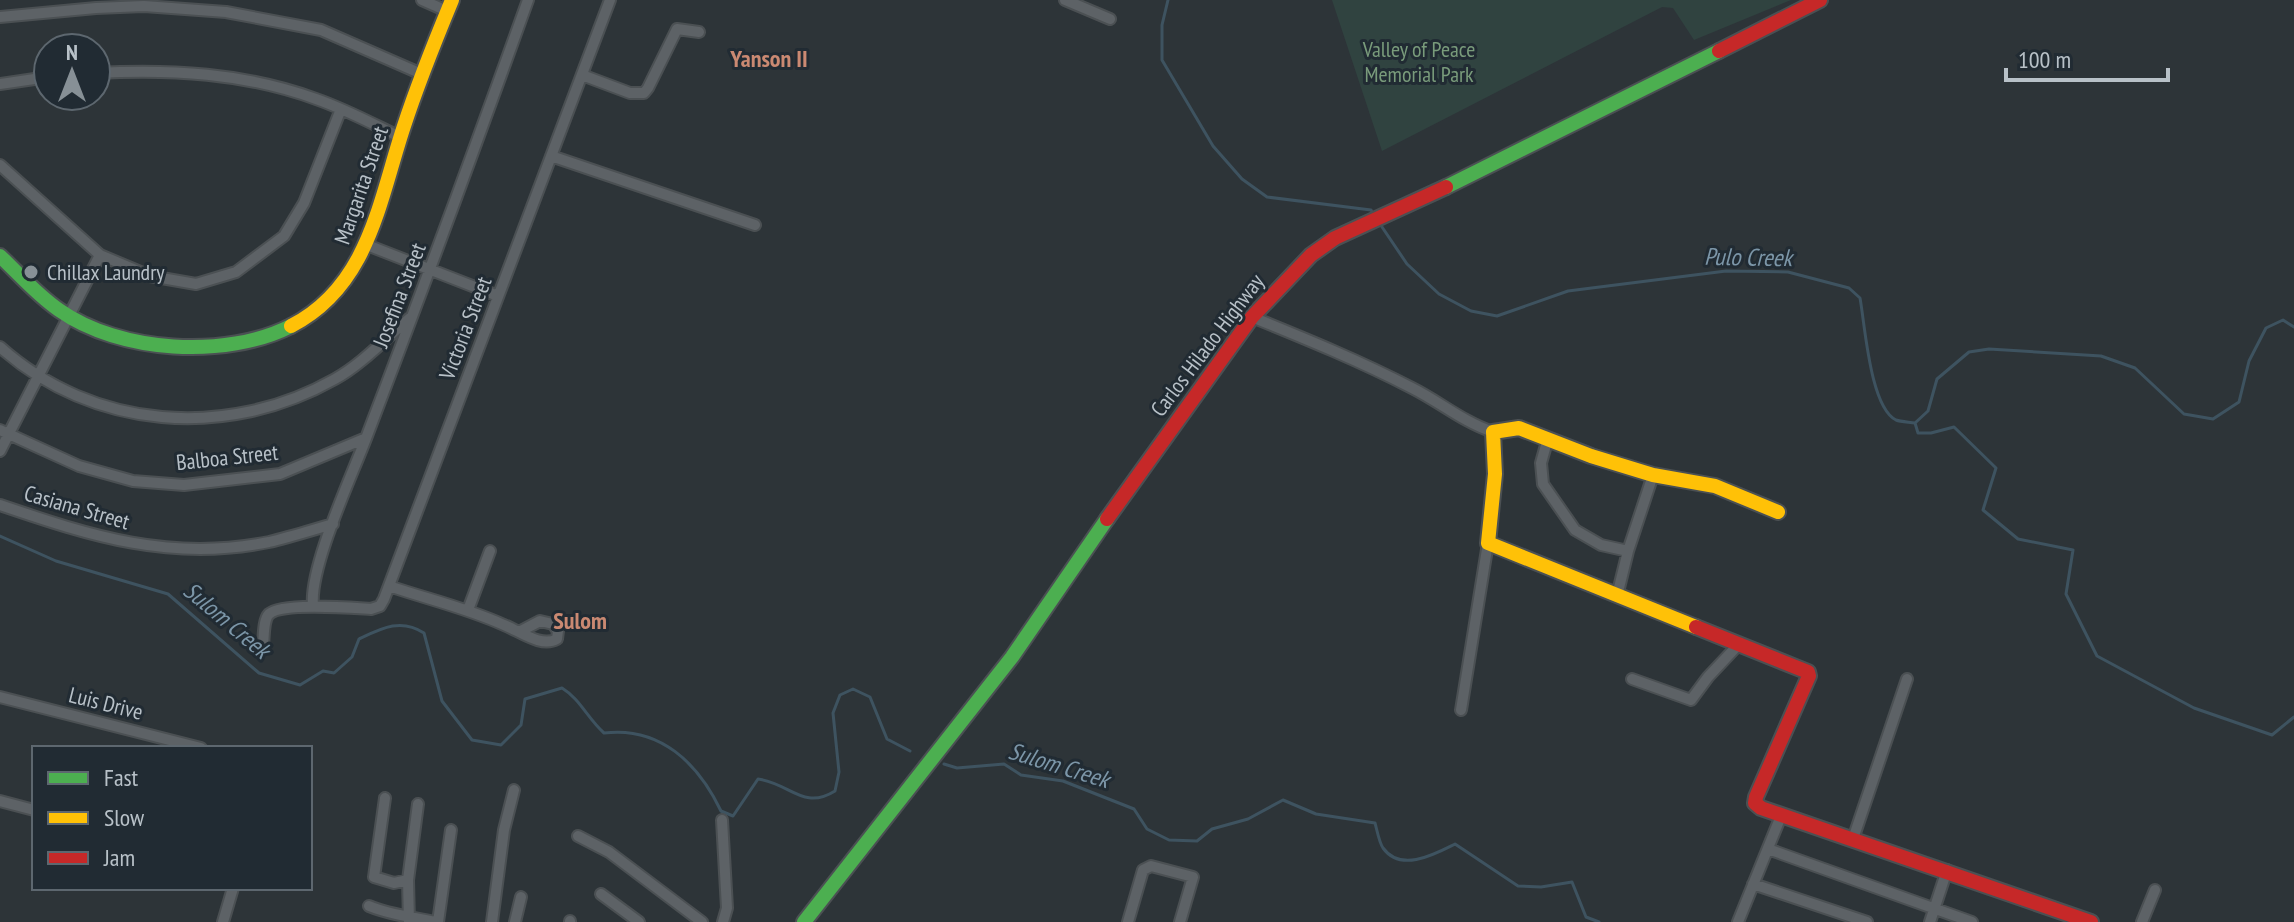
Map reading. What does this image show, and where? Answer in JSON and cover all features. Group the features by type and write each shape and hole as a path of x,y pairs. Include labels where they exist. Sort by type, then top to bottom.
{"street":[{"path":"422,0 450,6"},
{"name":"Josefina Street","path":"313,606 314,580 333,524 432,268 528,0"},
{"name":"Victoria Street","path":"313,606 371,609 380,606 610,0"},
{"path":"1065,0 1110,19"},
{"name":"Carlos Hilado Highway","path":"804,922 1012,657 1143,466 1252,317 1311,255 1335,238 1495,164 1820,0"},
{"path":"0,17 144,6 226,12 321,30 424,75"},
{"name":"Margarita Street","path":"0,256 67,316 129,341 206,350 249,343 294,324 323,305 342,285 367,245 400,137 450,6"},
{"path":"582,75 630,93 644,93 677,29 699,32"},
{"path":"112,73 209,74 244,79 314,98 400,137"},
{"path":"0,84 32,79"},
{"path":"0,165 100,255 150,276 196,284 236,272 284,236 304,203 341,109"},
{"path":"551,156 755,225"},
{"path":"367,245 498,296"},
{"path":"0,451 4,433 100,255"},
{"path":"0,347 37,376 91,400 152,418 217,418 252,413 285,403 337,378 412,317"},
{"path":"1252,317 1354,358 1440,402 1470,425 1493,432 1519,428 1591,456 1653,475 1715,486 1778,512"},
{"path":"1461,710 1488,543 1495,474 1493,432"},
{"name":"Balboa Street","path":"4,433 79,466 133,481 184,485 280,474 366,438"},
{"path":"1548,438 1541,463 1543,484 1575,530 1601,545 1628,551"},
{"path":"1617,596 1653,475"},
{"name":"Casiana Street","path":"0,505 117,542 183,549 268,542 333,524"},
{"path":"1488,543 1804,669 1809,676 1756,797 1755,803 1761,808 2091,922"},
{"path":"468,610 490,551"},
{"path":"389,586 468,610 519,632"},
{"path":"263,646 268,615 313,606"},
{"path":"1632,679 1691,700 1740,643"},
{"path":"1853,839 1907,679"},
{"name":"Luis Drive","path":"0,697 193,746"},
{"path":"492,922 504,830 514,790"},
{"path":"385,798 374,877 394,883 408,880"},
{"path":"0,801 32,809"},
{"path":"409,919 408,880 418,804"},
{"path":"1738,922 1781,816"},
{"path":"722,820 727,908 723,922"},
{"path":"369,906 409,919 436,922 451,830"},
{"path":"578,836 609,852 702,922"},
{"path":"1768,849 1972,922"},
{"path":"1128,922 1143,870 1151,866 1193,877 1180,922"},
{"path":"1930,922 1947,870"},
{"path":"1753,884 1867,922"},
{"path":"223,922 232,890"},
{"path":"2142,922 2155,890"},
{"path":"601,894 639,922"},
{"path":"515,922 521,897"}],"green space":[{"name":"Valley of Peace Memorial Park","path":"1332,0 1791,0 1694,40 1673,8 1662,7 1382,151"}],"waterway":[{"name":"Pulo Creek","path":"1168,0 1162,25 1162,60 1213,146 1242,179 1267,197 1371,210 1374,215"},
{"name":"Pulo Creek","path":"1380,224 1407,264 1439,294 1471,311 1497,316 1568,291 1726,271 1788,272 1849,288 1860,298 1870,364 1880,399 1896,420 1915,423 1928,411 1937,379 1969,352 1989,349 2101,356 2135,368 2184,414 2213,419 2239,402 2249,361 2266,328 2283,320 2294,327"},
{"path":"1915,423 1918,433 1954,427 1996,468 1983,510 2018,539 2073,550 2066,594 2097,656 2194,708 2272,735 2294,717"},
{"name":"Sulom Creek","path":"0,536 56,561 168,594 259,673 300,685 323,671 334,673 352,657 359,639 392,626 416,628 424,633 442,701 472,740 501,745 521,725 525,699 562,688 604,733 643,735 675,751 701,778 721,811 733,816 758,779 805,797 814,798 835,791 839,772 833,713 840,695 853,689 870,697 887,739 910,751"},
{"name":"Sulom Creek","path":"944,764 957,768 1004,764 1021,775 1063,781 1134,809 1147,829 1169,840 1197,841 1212,829 1248,819 1283,800 1316,814 1375,823 1383,848 1399,859 1418,859 1455,844 1518,886 1541,887 1572,882 1586,917 1599,922"}],"traffic: fast":[{"path":"1446,187 1719,51"},
{"path":"0,256 59,310 84,324 142,343 205,347 265,337 291,326"},
{"path":"804,922 1012,657 1107,519"}],"traffic: slow":[{"path":"291,326 317,309 338,288 367,239 415,94 452,0"},
{"path":"1696,627 1488,543 1495,474 1493,432 1519,428 1591,456 1653,475 1715,486 1778,512"}],"traffic: jam":[{"path":"1719,51 1820,0"},
{"path":"1107,519 1252,317 1311,255 1335,238 1446,187"},
{"path":"1696,627 1808,672 1809,676 1756,797 1755,803 1761,808 2091,922"}],"place":[{"name":"Chillax Laundry","path":"31,272"}],"district":[{"name":"Yanson II","path":"769,58"},
{"name":"Sulom","path":"580,620"}]}
